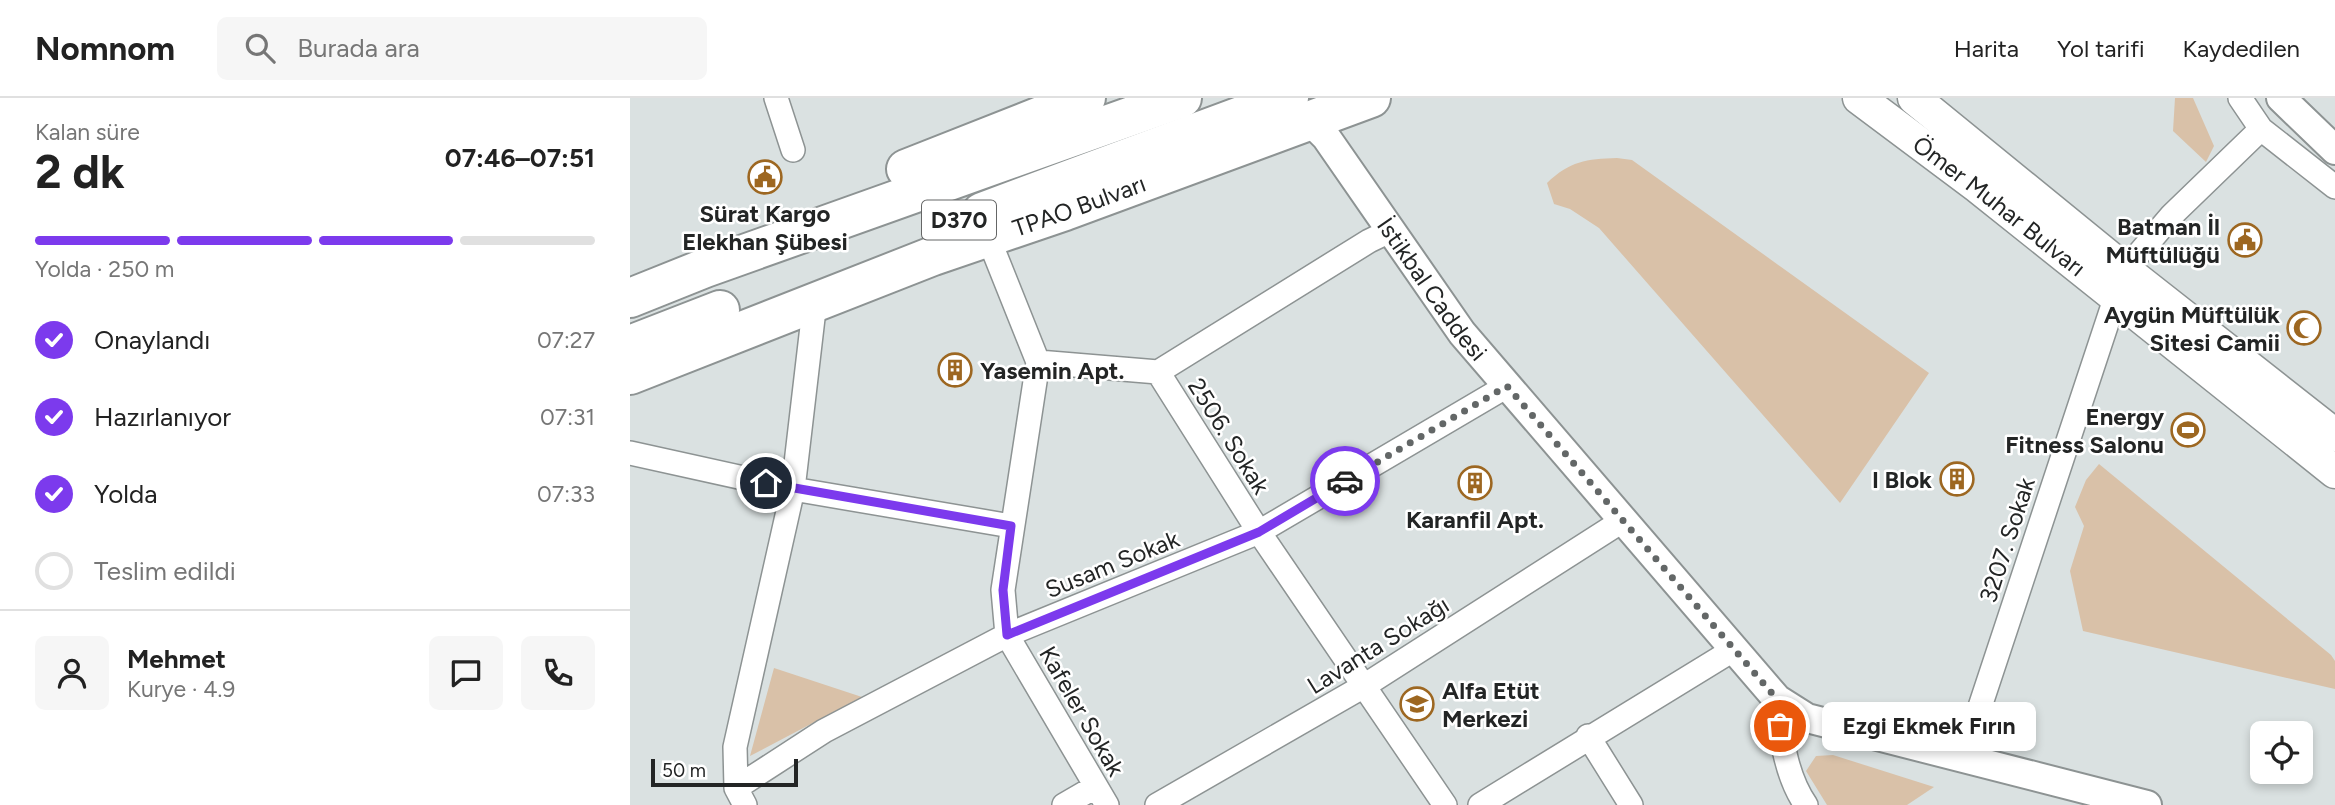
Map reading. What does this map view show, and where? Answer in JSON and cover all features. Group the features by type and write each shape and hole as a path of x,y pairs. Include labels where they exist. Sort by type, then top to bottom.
{"highway":[{"name":"D370","path":"630,298 705,268 1182,98"},
{"name":"TPAO Bulvarı","path":"630,345 1300,110 1371,98"},
{"path":"630,276 1077,100"},
{"name":"TPAO Bulvarı","path":"630,375 815,301 988,237 1300,110"}],"main road":[{"name":"Ömer Muhar Bulvarı","path":"1859,98 1978,187 2335,435"},
{"name":"Ömer Muhar Bulvarı","path":"1914,98 2120,285 2335,472"}],"street":[{"path":"776,98 793,150"},
{"path":"2240,98 2260,129 2335,187"},
{"path":"2281,98 2297,118 2335,150"},
{"path":"2303,98 2335,131"},
{"name":"İstikbal Caddesi","path":"1300,110 1326,137 1462,333 1777,699 1807,718 2147,805"},
{"path":"2120,285 2172,215 2260,129"},
{"path":"988,237 1038,362 1158,372 1369,241 1392,230"},
{"name":"3207. Sokak","path":"1963,758 2120,285"},
{"path":"741,796 737,734 793,489 815,301"},
{"name":"Kafeler Sokak","path":"1038,362 1003,590 1007,635 1101,796"},
{"name":"2506. Sokak","path":"1158,372 1259,532 1445,805"},
{"name":"Susam Sokak","path":"741,796 824,731 1007,635 1259,532 1507,386"},
{"path":"630,453 793,489 1011,526"},
{"name":"Lavanta Sokağı","path":"1157,805 1364,686 1622,521"},
{"path":"1480,805 1588,736 1733,650"},
{"path":"1777,699 1782,738 1794,788 1806,805"},
{"path":"1588,736 1631,805"},
{"path":"1064,805 1101,796"}],"shaded area":[{"path":"2175,98 2193,98 2214,146 2206,162 2173,131"},
{"path":"1596,159 1632,160 1929,373 1840,503 1599,228 1570,209 1554,204 1547,183 1563,170"},
{"path":"2099,464 2331,655 2335,661 2335,689 2083,631 2070,571 2084,526 2075,507 2086,480"},
{"path":"774,668 862,697 750,756"},
{"path":"1833,755 1934,787 1907,805 1827,805 1806,771 1816,756"}],"way so far":[{"path":"1345,481 1507,386 1697,610 1777,699 1780,726"}],"place":[{"name":"Sürat Kargo Elekhan Şübesi","path":"765,177"},
{"name":"Batman İl Müftülüğü","path":"2245,240"},
{"name":"Aygün Müftülük Sitesi Camii","path":"2304,328"},
{"name":"Yasemin Apt.","path":"955,370"},
{"name":"Energy Fitness Salonu","path":"2188,430"},
{"name":"I Blok","path":"1957,479"},
{"name":"Karanfil Apt.","path":"1475,483"},
{"name":"Alfa Etüt Merkezi","path":"1417,704"},
{"name":"Ezgi Ekmek Fırın","path":"1780,726"}],"route":[{"path":"766,483 1011,526 1003,590 1007,635 1259,532 1345,481"}]}
